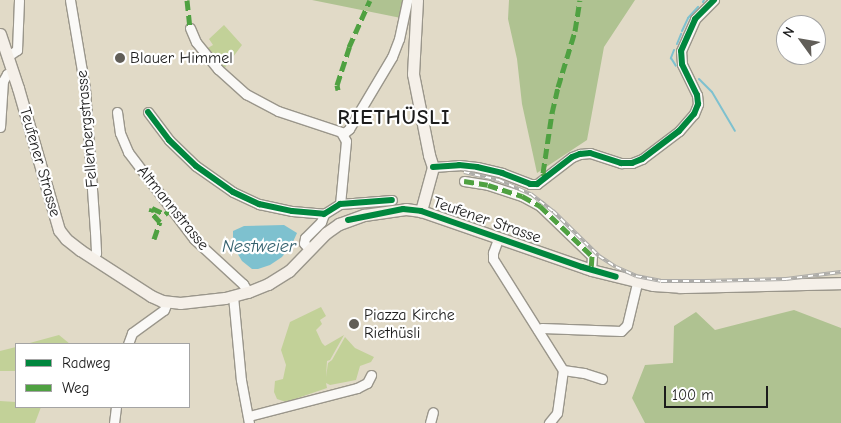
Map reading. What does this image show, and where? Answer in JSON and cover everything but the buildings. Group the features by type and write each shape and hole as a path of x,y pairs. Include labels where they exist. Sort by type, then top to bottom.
{"main road":[{"path":"417,0 413,74 433,167 421,211"},
{"name":"Teufener Strasse","path":"0,34 58,226 66,239 151,296 167,302 180,303 233,296 248,292 279,278 326,233 348,220 402,209 421,211 498,239 637,283 680,287 841,283"}],"street":[{"path":"8,56 17,50 19,0"},
{"name":"Fellenbergstrasse","path":"70,0 85,89 96,232 96,253 93,258"},
{"path":"343,134 349,129 392,57 402,28 407,0"},
{"path":"433,167 460,165 477,167 502,173 530,184 537,184 572,157 580,154 594,154 621,163 637,162 686,124 694,114 698,99 682,64 681,51 695,19 714,0"},
{"path":"190,28 196,42 218,69 246,94 278,111 335,128 343,134 346,141 340,204"},
{"path":"0,127 4,81 7,74 13,72"},
{"name":"Altmannstrasse","path":"116,112 120,133 130,155 194,239 243,284 248,292"},
{"path":"148,112 169,140 188,159 233,192 259,204 324,214"},
{"path":"464,181 488,185 522,196 540,206 592,256 591,270"},
{"path":"310,250 304,243 305,238 321,222 324,214 340,204 392,200"},
{"path":"498,239 493,259 563,370 557,413 549,423"},
{"path":"538,330 542,328 621,331 627,326 637,283"},
{"path":"233,296 242,387 249,420 357,388 367,383 371,374"},
{"path":"128,343 132,332 164,310 167,302"},
{"path":"563,370 584,373 602,379"},
{"path":"114,423 116,408"},
{"path":"430,423 433,412"}],"green space":[{"path":"312,0 404,0 401,18"},
{"path":"509,0 635,0 604,47 587,140 537,173 522,104 517,59 508,19"},
{"path":"224,25 242,45 224,69 206,49 213,45 209,39"},
{"path":"321,307 326,316 320,320 322,324 316,330 322,343 325,346 344,335 330,360 327,361 326,377 328,363 332,360 345,337 355,348 374,357 371,362 360,366 356,380 330,385 326,383 327,388 286,402 277,399 274,392 275,381 283,379 286,365 281,350 290,322"},
{"path":"794,310 841,328 841,423 645,423 632,398 645,365 673,363 674,326 696,312 715,330"},
{"path":"59,335 69,343 30,343"},
{"path":"15,347 15,371 0,371 0,351"},
{"path":"0,401 15,402 15,408 41,408 35,423 0,423"}],"water":[{"name":"Nestweier","path":"284,225 297,233 292,244 282,257 270,265 258,269 252,269 242,261 233,246 233,231 244,226"}],"waterway":[{"path":"682,31 688,18 698,7"},
{"path":"677,44 681,34"},
{"path":"674,50 671,58 676,66"},
{"path":"699,79 712,92 735,131"}],"railway":[{"path":"464,172 499,180 531,194 553,211 599,256 616,267 636,276 661,281 705,281 786,279 841,272"}],"marked path":[{"path":"187,0 190,28"},
{"path":"338,90 337,85 349,47 370,0"},
{"path":"546,178 543,173 552,113 575,31 580,0"},
{"path":"464,181 488,185 522,196 540,206 592,256 591,270"},
{"path":"154,239 160,222 151,212 152,208 165,214 172,209"}],"cycle path":[{"path":"433,167 459,165 477,167 502,173 530,184 537,184 572,157 580,154 590,153 621,163 632,163 642,159 679,131 694,114 698,104 697,95 682,64 681,51 695,19 714,0"},
{"path":"148,112 169,140 196,166 233,192 259,204 292,211 324,214 340,204 392,200"},
{"path":"348,220 403,209 421,211 616,277"}],"place":[{"name":"Blauer Himmel","path":"120,58"},
{"name":"Piazza Kirche Riethüsli","path":"354,324"}],"district":[{"name":"RIETHÜSLI","path":"394,117"}]}
